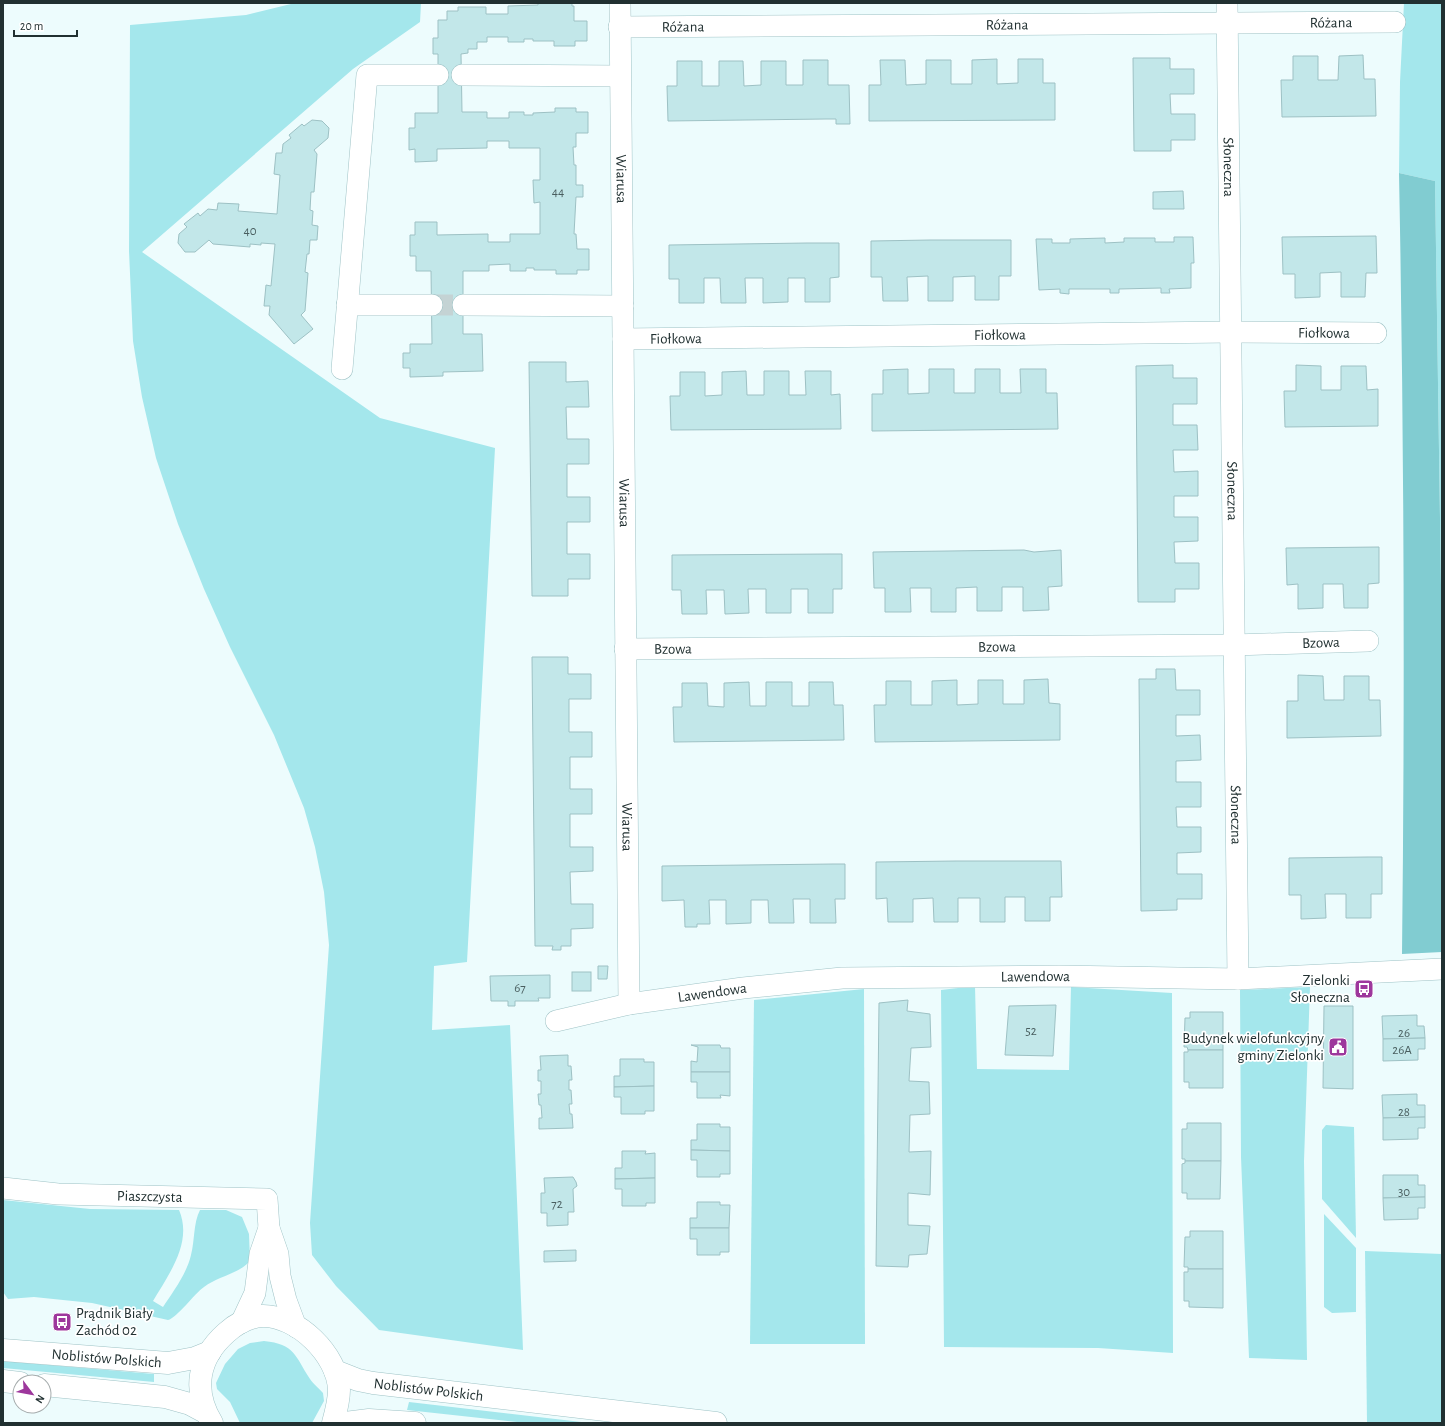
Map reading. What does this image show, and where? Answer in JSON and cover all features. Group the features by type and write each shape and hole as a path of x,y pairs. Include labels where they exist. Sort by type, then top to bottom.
{"main road":[{"path":"209,1418 201,1400 200,1386 204,1364 210,1352 223,1336 241,1322 250,1318 271,1317 285,1320 296,1327 320,1348 335,1371 339,1389 338,1406 333,1423"},
{"name":"Noblistów Polskich","path":"3,1350 168,1363 195,1358 210,1352"},
{"name":"Noblistów Polskich","path":"335,1371 358,1380 373,1383 716,1423"},
{"name":"Noblistów Polskich","path":"52,1386 165,1397 190,1404 209,1418"},
{"path":"345,1423 369,1420 415,1423"}],"street":[{"name":"Wiarusa","path":"620,3 619,28 629,1004"},
{"name":"Różana","path":"619,28 1227,13 1395,22"},
{"name":"Słoneczna","path":"1227,13 1238,979"},
{"path":"462,74 620,76"},
{"path":"342,369 367,75 438,75"},
{"path":"347,305 432,305"},
{"path":"463,305 623,306"},
{"name":"Fiołkowa","path":"623,339 1230,332 1376,333"},
{"name":"Bzowa","path":"625,649 1234,645 1368,641"},
{"name":"Lawendowa","path":"629,1004 743,988 842,978 1059,976 1238,979 1442,969"},
{"path":"556,1021 629,1004"},
{"name":"Piaszczysta","path":"3,1188 65,1194 267,1199 269,1228 278,1254 280,1276 286,1300 296,1327"},
{"name":"Piaszczysta","path":"241,1322 255,1293 260,1254 269,1228"}],"shaded area":[{"path":"295,3 421,3 420,22 353,69 142,252 380,418 495,448 467,962 434,966 432,1030 510,1025 523,1350 379,1330 336,1286 312,1255 310,1223 329,945 324,892 315,847 304,808 274,735 230,647 204,589 178,524 156,458 142,397 133,341 129,251 130,25 246,15"},
{"path":"1404,3 1442,3 1442,653 1435,181 1399,173 1400,82"},
{"path":"1399,173 1435,181 1442,653 1442,952 1402,954 1404,564"},
{"path":"975,986 977,1069 1069,1070 1071,987 1172,993 1173,1353 1098,1348 944,1347 941,990"},
{"path":"1310,987 1304,1161 1307,1360 1249,1358 1241,1157 1240,990"},
{"path":"864,989 865,1344 750,1344 754,1000"},
{"path":"1326,1125 1354,1127 1356,1238 1322,1199 1322,1130"},
{"path":"3,1200 90,1209 179,1210 183,1222 181,1246 172,1269 153,1301 163,1307 179,1282 189,1262 196,1221 200,1210 226,1210 242,1217 249,1234 250,1261 240,1269 204,1287 176,1315 168,1320 92,1303 34,1297 8,1299 3,1292"},
{"path":"1324,1214 1356,1248 1356,1312 1332,1313 1324,1307"},
{"path":"1365,1251 1442,1254 1442,1423 1367,1423"},
{"path":"264,1341 282,1345 293,1352 311,1381 323,1393 324,1401 312,1423 240,1423 230,1402 217,1389 216,1383 225,1364 238,1349 250,1343"},
{"path":"3,1361 154,1374 154,1382 3,1368"},
{"path":"409,1402 590,1423 526,1423 407,1410"}],"building":[{"path":"538,3 572,3 572,6 574,6 574,21 587,21 587,41 575,41 575,46 554,46 554,41 533,41 533,39 524,39 524,42 508,42 508,37 487,37 487,42 477,42 477,49 468,49 468,53 461,54 462,112 487,112 487,118 509,118 509,112 524,112 524,115 533,115 533,113 555,112 555,108 576,108 576,112 588,112 588,133 576,133 576,147 573,147 574,165 576,165 576,185 583,185 583,197 576,197 574,234 576,234 577,249 589,249 589,270 577,270 577,274 556,274 556,270 534,270 534,268 526,268 526,271 510,271 510,264 489,265 489,271 463,271 463,334 482,334 483,371 443,372 443,376 410,377 410,368 403,368 403,353 410,353 410,344 432,344 431,271 416,271 416,256 410,256 410,235 415,235 415,222 437,222 437,235 488,234 488,242 510,242 510,234 540,234 540,202 534,203 533,180 540,180 540,148 509,148 509,141 487,141 487,148 437,149 437,161 415,162 415,149 409,150 409,128 415,128 415,113 438,113 438,54 433,54 433,38 438,38 438,20 447,20 447,11 458,11 458,7 486,7 486,14 508,14 508,6 538,5"},
{"path":"1363,55 1364,79 1375,79 1376,116 1282,117 1281,80 1293,80 1293,56 1318,56 1318,80 1338,80 1339,56"},
{"path":"1133,58 1170,58 1170,69 1194,69 1194,94 1170,94 1171,114 1195,114 1195,140 1171,140 1171,151 1134,151"},
{"path":"997,59 997,84 1018,83 1018,59 1043,59 1043,83 1055,83 1055,120 869,121 869,85 881,85 880,60 905,60 906,85 926,84 926,60 951,60 951,84 972,84 972,60"},
{"path":"803,60 828,60 828,85 849,85 850,124 836,124 836,119 668,121 667,86 677,86 677,61 702,61 702,86 719,86 719,61 743,61 744,86 761,85 761,61 786,61 786,85 803,85"},
{"path":"312,120 322,121 329,128 328,138 314,150 317,154 314,192 311,192 310,210 313,211 312,225 318,226 317,240 310,240 309,254 307,254 305,272 308,273 305,311 301,315 313,329 294,344 269,315 270,306 264,306 266,285 271,286 275,244 250,244 250,247 213,244 209,240 195,252 185,252 178,243 179,234 187,227 184,224 198,213 200,216 208,209 217,210 218,203 239,204 238,211 277,214 280,175 274,174 276,153 282,153 283,144 291,138 289,135 302,124 304,126"},
{"path":"1183,191 1184,209 1153,209 1153,192"},
{"path":"1376,236 1377,273 1366,273 1365,297 1341,297 1341,272 1320,273 1320,297 1295,298 1295,274 1283,274 1282,237"},
{"path":"1174,237 1193,237 1194,263 1191,263 1191,288 1169,289 1170,293 1161,293 1161,288 1119,289 1119,293 1110,293 1110,289 1069,289 1069,294 1060,293 1060,289 1039,290 1036,239 1052,239 1052,243 1070,243 1070,239 1105,238 1105,243 1124,242 1124,238 1155,238 1155,242 1174,242"},
{"path":"1011,240 1011,276 999,276 999,300 975,300 975,276 953,277 953,301 928,301 928,276 907,277 908,301 883,301 882,277 871,277 871,241"},
{"path":"839,243 839,277 830,278 830,302 805,302 805,278 788,278 788,302 763,303 763,278 745,278 746,303 721,303 720,278 704,278 704,303 679,303 679,279 669,279 669,245"},
{"path":"529,362 566,362 566,382 588,381 589,407 566,407 567,439 589,439 589,464 567,464 567,497 590,497 590,522 567,522 567,554 590,554 590,579 568,579 568,596 532,596"},
{"path":"1173,365 1173,378 1197,378 1197,404 1173,404 1173,425 1197,425 1198,450 1173,450 1174,472 1198,471 1198,496 1174,496 1174,517 1198,517 1198,541 1174,542 1175,563 1199,563 1199,589 1175,589 1175,602 1138,602 1136,366"},
{"path":"1296,365 1321,366 1321,390 1341,390 1341,366 1366,366 1367,390 1378,389 1378,426 1285,427 1284,391 1296,391"},
{"path":"908,369 908,394 929,393 929,369 954,369 954,393 975,393 975,369 1000,369 1000,393 1021,393 1020,369 1046,369 1046,393 1057,393 1058,429 872,431 872,394 883,394 883,370"},
{"path":"746,371 747,395 764,395 764,371 789,371 789,395 806,395 805,371 831,371 831,395 840,394 841,429 671,430 670,396 680,396 680,372 705,372 705,396 722,395 722,372"},
{"path":"1379,547 1379,583 1368,584 1368,608 1344,608 1343,584 1323,584 1323,608 1298,609 1298,584 1287,585 1286,548"},
{"path":"1024,550 1034,552 1061,550 1062,586 1048,587 1049,610 1023,611 1023,587 1002,587 1002,611 977,611 977,587 956,588 956,612 931,612 931,588 910,588 911,612 885,612 885,588 874,588 873,552"},
{"path":"842,554 842,589 833,589 833,613 808,613 808,589 791,589 791,613 766,613 766,589 748,589 749,613 725,614 724,590 706,590 707,614 682,614 681,590 672,590 672,555"},
{"path":"532,657 568,657 568,674 591,674 591,699 569,699 569,732 592,732 592,757 570,757 570,789 592,789 592,814 570,814 570,847 593,847 593,871 570,872 571,904 593,904 593,928 571,929 571,946 561,946 561,950 552,950 553,946 535,946"},
{"path":"1156,669 1175,669 1176,690 1200,690 1200,715 1176,715 1176,736 1200,735 1201,760 1176,761 1176,782 1201,782 1201,807 1176,807 1177,827 1201,827 1201,852 1177,853 1177,874 1202,874 1202,899 1177,899 1177,910 1141,911 1139,679 1156,679"},
{"path":"1298,675 1323,676 1324,700 1344,700 1344,676 1369,676 1369,700 1380,700 1381,736 1287,738 1287,701 1298,701"},
{"path":"1048,679 1049,703 1060,704 1060,740 875,742 874,705 886,705 886,681 911,681 911,705 932,705 932,681 957,680 957,705 978,704 978,680 1003,680 1003,704 1024,704 1024,680"},
{"path":"749,682 750,706 766,706 766,682 792,682 792,706 809,706 809,682 833,682 834,705 843,705 844,740 674,742 673,707 682,707 682,683 707,683 708,706 724,707 724,683"},
{"path":"1382,857 1382,894 1371,894 1371,918 1346,918 1346,894 1325,894 1326,918 1301,919 1301,895 1289,895 1289,858"},
{"path":"1061,861 1062,897 1050,897 1050,921 1025,921 1025,897 1005,897 1005,922 980,922 980,898 958,898 958,922 934,922 933,898 913,899 913,922 888,922 887,898 876,899 876,862"},
{"path":"845,864 845,899 835,899 836,923 810,923 810,899 793,899 794,923 769,923 768,900 751,900 751,923 726,924 726,900 709,900 710,924 697,924 697,927 685,927 684,900 662,901 662,866"},
{"path":"598,966 608,966 607,979 598,979"},
{"path":"572,972 591,972 591,991 572,991"},
{"path":"550,975 550,998 538,998 539,1001 515,1001 515,1006 508,1006 508,1001 491,1001 490,976"},
{"path":"908,1000 907,1011 930,1014 931,1047 911,1048 909,1081 929,1082 930,1114 910,1115 909,1152 931,1151 930,1195 908,1193 908,1225 930,1226 927,1254 909,1255 908,1267 876,1266 879,1003"},
{"path":"1056,1005 1053,1056 1005,1055 1009,1006"},
{"name":"Budynek wielofunkcyjny gminy Zielonki","path":"1324,1006 1353,1006 1353,1089 1323,1088"},
{"path":"1190,1012 1223,1012 1223,1050 1188,1050 1187,1047 1184,1047 1185,1018 1190,1018"},
{"path":"1417,1015 1417,1026 1424,1026 1425,1038 1383,1039 1382,1016"},
{"path":"1425,1038 1425,1049 1418,1049 1418,1060 1383,1061 1383,1039"},
{"path":"691,1045 720,1045 721,1048 730,1048 730,1072 691,1072 691,1061 697,1062 698,1047"},
{"path":"1188,1050 1223,1050 1223,1088 1189,1088 1189,1082 1184,1082 1184,1052 1188,1052"},
{"path":"568,1055 568,1066 571,1066 572,1080 569,1080 569,1090 571,1090 572,1104 569,1104 570,1114 572,1114 573,1128 539,1129 539,1118 542,1118 538,1094 541,1094 541,1081 538,1081 538,1070 541,1070 540,1056"},
{"path":"620,1059 644,1059 644,1062 654,1062 654,1086 614,1087 614,1076 620,1076"},
{"path":"691,1072 730,1072 730,1096 720,1095 721,1098 697,1098 697,1082 691,1082"},
{"path":"654,1086 654,1111 645,1111 645,1114 621,1114 621,1097 614,1097 614,1087"},
{"path":"1417,1094 1417,1105 1425,1105 1425,1117 1383,1118 1382,1095"},
{"path":"1425,1117 1425,1128 1418,1128 1418,1139 1383,1140 1383,1118"},
{"path":"1187,1123 1221,1123 1221,1161 1185,1161 1185,1159 1182,1159 1182,1129 1187,1129"},
{"path":"697,1124 720,1124 720,1127 730,1127 730,1151 691,1150 691,1140 697,1140"},
{"path":"691,1150 730,1151 730,1174 720,1174 720,1177 697,1177 697,1160 691,1160"},
{"path":"622,1151 646,1151 645,1154 655,1153 655,1178 615,1179 615,1168 622,1168"},
{"path":"1185,1161 1221,1161 1220,1199 1187,1199 1187,1193 1182,1193 1182,1164 1185,1163"},
{"path":"1383,1175 1418,1175 1418,1185 1425,1185 1425,1197 1383,1198"},
{"path":"573,1177 577,1186 573,1189 574,1212 568,1212 568,1225 547,1226 547,1213 541,1213 541,1193 545,1193 544,1178"},
{"path":"655,1178 655,1203 646,1203 646,1206 622,1206 622,1189 615,1189 615,1179"},
{"path":"1425,1197 1425,1208 1418,1208 1418,1219 1384,1220 1383,1198"},
{"path":"697,1202 720,1202 720,1205 730,1205 729,1228 690,1228 690,1218 697,1218"},
{"path":"690,1228 729,1228 729,1252 720,1252 720,1255 697,1255 697,1239 690,1239"},
{"path":"1190,1231 1223,1231 1223,1269 1188,1269 1188,1267 1184,1267 1185,1237 1190,1237"},
{"path":"576,1250 576,1261 544,1262 544,1251"},
{"path":"1188,1269 1223,1269 1223,1308 1189,1307 1189,1301 1184,1301 1184,1272 1188,1272"}],"tunnel":[{"path":"432,305 463,305"}],"place":[{"name":"Zielonki Słoneczna","path":"1364,989"},
{"name":"Budynek wielofunkcyjny gminy Zielonki","path":"1338,1047"},
{"name":"Prądnik Biały Zachód 02","path":"62,1322"}]}
